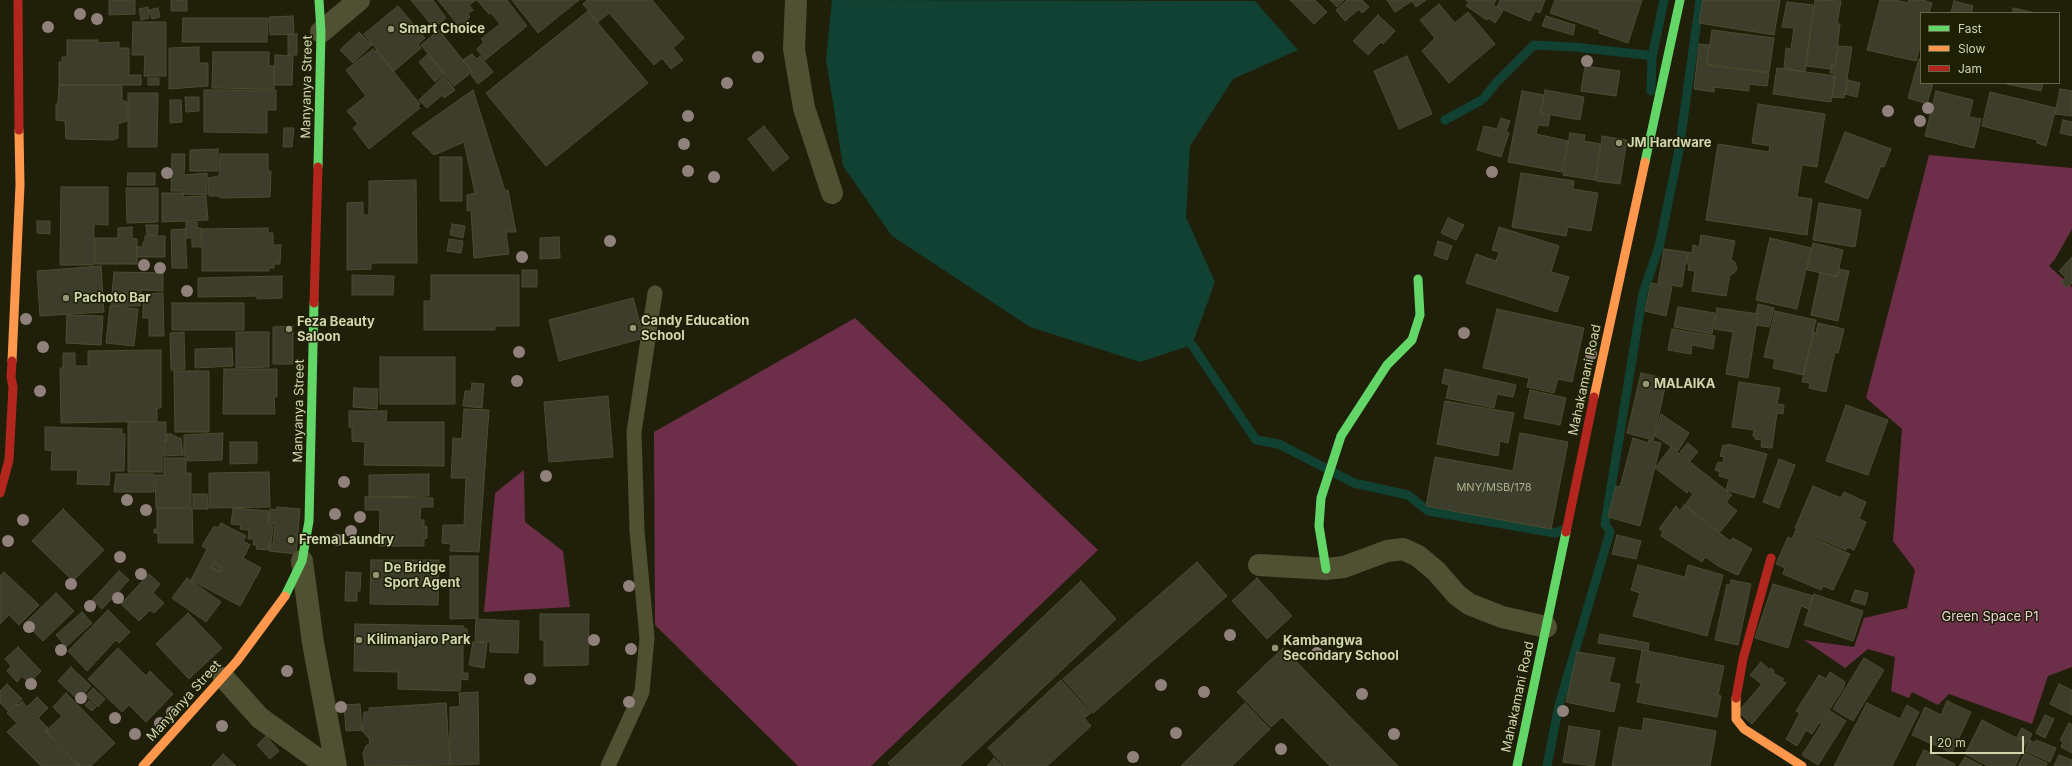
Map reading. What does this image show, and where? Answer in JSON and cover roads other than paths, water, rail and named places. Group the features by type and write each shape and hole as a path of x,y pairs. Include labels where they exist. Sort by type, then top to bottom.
{"street":[{"path":"0,493 9,460 6,385 11,377 20,185 18,0"},
{"name":"Manyanya Street","path":"143,766 224,678 283,600 302,561 309,521 321,32 319,0"},
{"path":"321,32 359,0"},
{"path":"796,0 794,49 804,108 832,193"},
{"name":"Mahakamani Road","path":"1517,766 1680,0"},
{"path":"1326,569 1319,526 1319,509 1321,498 1341,436 1387,365 1412,340 1420,315 1418,278"},
{"path":"1259,565 1326,569 1344,568 1387,551 1403,549 1418,556 1436,571 1457,595 1469,604 1502,617 1546,627"},
{"path":"1771,558 1743,659 1735,702 1736,719 1749,733 1802,766"},
{"path":"302,561 313,643 336,766"},
{"path":"224,678 260,718 328,766"}],"lane":[{"path":"608,766 642,692 647,638 637,531 634,432 655,293"}],"waterway":[{"path":"1651,91 1652,57 1664,0"},
{"path":"1547,766 1559,705 1610,532 1605,524 1643,293 1659,247 1679,150 1700,0"},
{"path":"1484,98 1496,83 1534,45 1574,47 1646,55 1652,57"},
{"path":"1445,120 1480,101"},
{"path":"1192,345 1256,440 1279,444 1354,483 1408,495 1428,511 1555,533 1566,529"}],"place":[{"name":"Smart Choice","path":"391,29"},
{"name":"JM Hardware","path":"1619,143"},
{"name":"Pachoto Bar","path":"66,298"},
{"name":"Candy Education School","path":"633,328"},
{"name":"Feza Beauty Saloon","path":"289,329"},
{"name":"MALAIKA","path":"1646,384"},
{"name":"Frema Laundry","path":"291,540"},
{"name":"De Bridge Sport Agent","path":"376,575"},
{"name":"Kilimanjaro Park","path":"359,640"},
{"name":"Kambangwa Secondary School","path":"1275,648"}],"park label":[{"name":"Green Space P1","path":"1990,617"}]}
